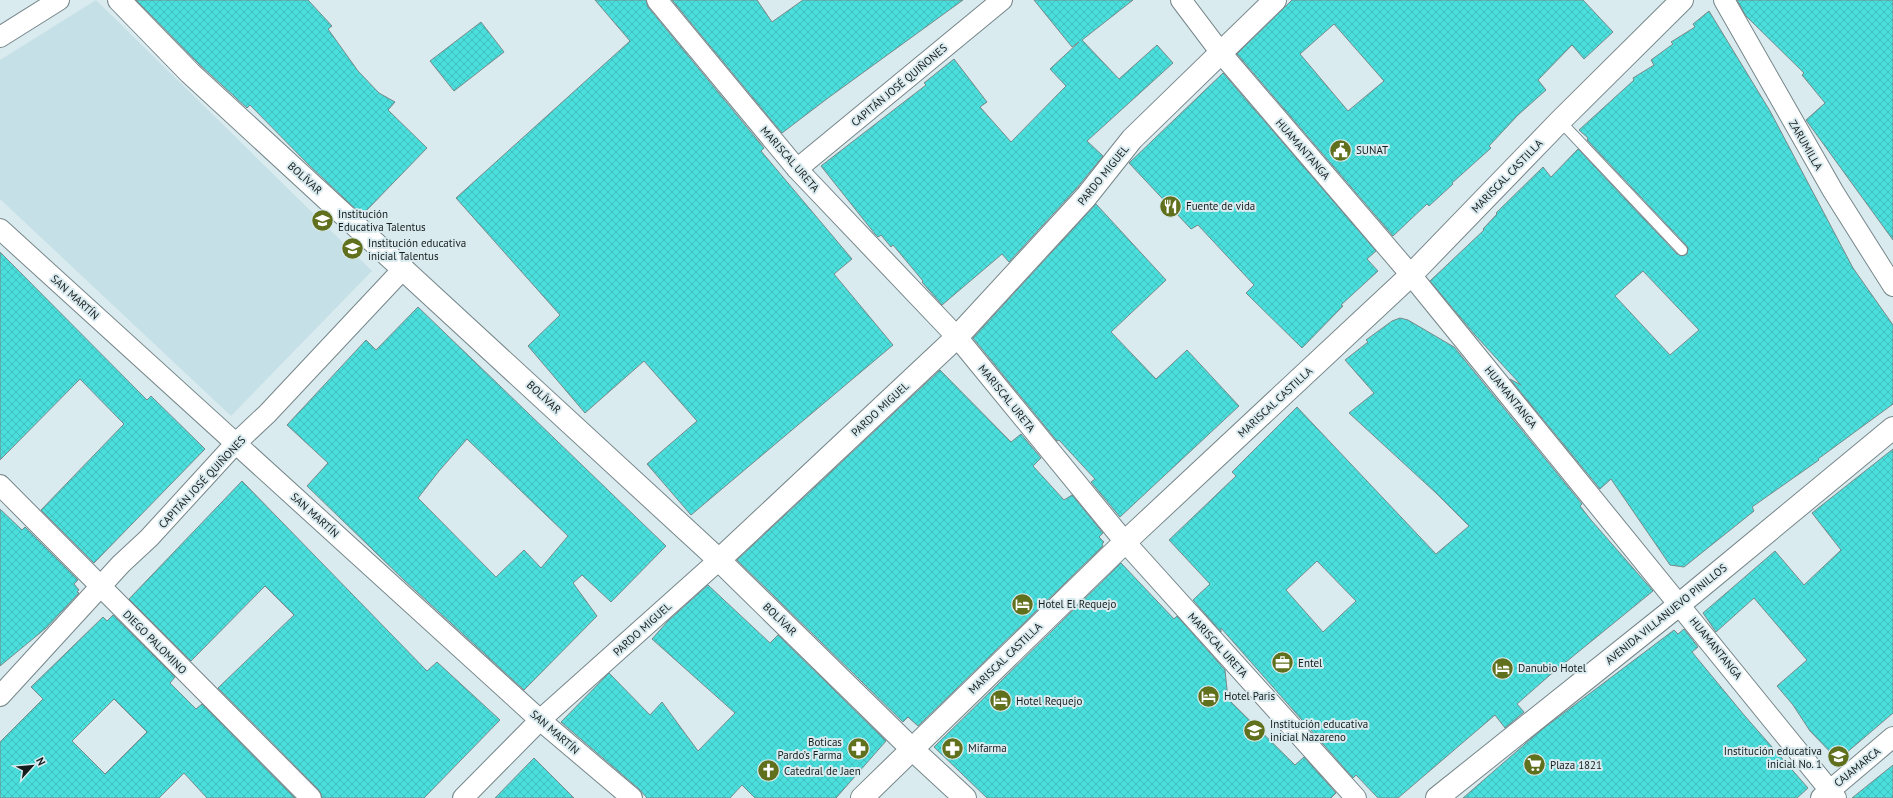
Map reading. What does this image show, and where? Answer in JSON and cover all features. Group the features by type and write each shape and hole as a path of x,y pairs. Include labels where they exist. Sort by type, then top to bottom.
{"street":[{"path":"0,36 59,0"},
{"name":"BOLÍVAR","path":"118,0 190,73 404,268 719,560 912,749 965,798"},
{"name":"MARISCAL URETA","path":"657,0 797,169 957,337 1125,542 1356,798"},
{"name":"CAPITÁN JOSÉ QUIÑONES","path":"797,169 1002,0"},
{"name":"HUAMANTANGA","path":"1181,0 1221,53 1411,275 1680,604 1829,795"},
{"name":"PARDO MIGUEL","path":"463,798 540,720 719,560 957,337 1086,197 1132,139 1275,0"},
{"name":"MARISCAL CASTILLA","path":"862,798 1125,542 1411,275 1560,121 1682,0"},
{"name":"ZARUMILLA","path":"1724,0 1833,192 1893,286"},
{"name":"SAN MARTÍN","path":"0,229 540,720 632,798"},
{"name":"CAPITÁN JOSÉ QUIÑONES","path":"0,696 121,564 149,538 236,443 267,414 404,268"},
{"name":"AVENIDA VILLANUEVO PINILLOS","path":"1438,798 1680,604 1893,428"},
{"name":"DIEGO PALOMINO","path":"0,485 311,798"},
{"name":"CAJAMARCA","path":"1829,795 1893,737"}],"lane":[{"path":"1560,121 1682,250"}],"shaded area":[{"path":"96,0 372,271 231,416 0,199 0,60"}],"building":[{"path":"136,0 308,0 332,26 328,29 358,71 379,93 395,102 388,110 427,148 362,215 309,165 250,105 247,108 199,64"},
{"path":"595,0 646,0 648,7 764,148 761,151 852,259 834,274 893,345 691,515 647,464 697,421 644,361 585,413 528,346 560,315 456,198 630,41"},
{"path":"672,0 757,0 772,22 803,0 963,0 782,133"},
{"path":"1034,0 1133,0 1082,40 1119,79 1157,45 1173,63 1087,141 1103,156 1076,189 1009,262 1002,254 942,305 893,245 891,247 881,235 878,237 875,234 821,166 926,85 924,83 954,59 987,102 980,107 1011,142 1066,86 1050,69 1079,42 1072,47"},
{"path":"1292,0 1583,0 1613,32 1584,59 1572,45 1538,80 1546,90 1518,115 1489,146 1491,148 1429,206 1427,204 1393,236 1237,54","holes":["1334,24 1384,81 1348,111 1300,54"]},
{"path":"1737,0 1893,0 1893,240 1806,120 1825,103 1802,75 1804,73 1746,16"},
{"path":"1709,11 1770,111 1853,268 1893,325 1893,404 1818,459 1819,460 1752,507 1754,511 1684,567 1670,565 1611,479 1600,489 1510,379 1521,385 1475,335 1430,281 1484,230 1483,229 1497,214 1496,213 1543,167 1551,177 1578,149 1677,254 1683,256 1687,254 1687,246 1579,130 1634,80 1633,78 1654,65 1651,60 1673,44 1671,42 1695,27 1693,24","holes":["1643,271 1699,330 1670,355 1615,296"]},
{"path":"481,22 504,52 454,91 430,61"},
{"path":"1223,73 1376,251 1367,259 1378,271 1341,305 1343,306 1302,348 1246,293 1254,285 1198,225 1191,229 1129,163"},
{"path":"1096,204 1166,280 1111,332 1156,379 1187,350 1239,406 1120,517 1091,482 1095,479 1059,440 1057,441 973,338"},
{"path":"0,252 147,400 151,396 205,449 94,563 41,510 124,424 80,379 0,460"},
{"path":"418,307 666,546 611,602 582,575 573,583 597,616 524,690 404,580 307,486 328,463 287,425 366,340 376,350","holes":["467,439 568,536 541,568 524,550 496,577 418,498"]},
{"path":"1400,318 1408,320 1454,347 1582,504 1580,506 1591,520 1653,591 1550,675 1517,704 1524,712 1505,728 1495,715 1398,798 1378,798 1356,775 1353,778 1221,628 1221,632 1193,600 1210,584 1169,540 1236,476 1232,472 1297,407 1436,554 1469,526 1436,493 1349,413 1374,393 1345,360 1368,342 1366,340 1392,321","holes":["1317,561 1356,601 1323,632 1286,590"]},
{"path":"940,370 1011,442 1021,434 1041,458 1033,466 1064,500 1072,495 1103,533 1099,537 1104,542 1102,544 1103,546 918,726 908,717 903,722 737,560"},
{"path":"1893,449 1893,713 1838,760 1810,731 1793,705 1777,686 1807,660 1754,598 1716,632 1703,613 1775,551 1804,585 1841,550 1812,513"},
{"path":"242,481 427,671 437,662 500,720 424,798 322,798 319,790 218,688 294,615 265,586 191,661 129,599"},
{"path":"0,509 22,530 25,527 78,580 74,584 79,590 77,592 79,593 46,628 0,666"},
{"path":"1121,563 1174,619 1177,616 1225,670 1228,699 1295,765 1304,757 1336,793 1331,798 987,798 934,747"},
{"path":"708,585 770,643 778,635 886,741 836,798 755,798 742,785 730,798 647,798 639,789 561,722 609,673 650,715 662,702 698,751 735,713 652,639 668,621"},
{"path":"113,615 175,677 170,683 196,709 202,704 295,798 207,798 184,773 159,798 0,798 0,742 43,699 31,687 103,617 107,621","holes":["114,699 147,732 105,774 72,741"]},
{"path":"1684,629 1698,647 1692,652 1744,715 1808,788 1797,798 1463,798 1540,731 1674,630 1678,634"},
{"path":"534,758 574,798 495,798"},
{"path":"1893,765 1893,798 1852,798"}],"place":[{"name":"SUNAT","path":"1341,150"},
{"name":"Fuente de vida","path":"1170,206"},
{"name":"Institución Educativa Talentus","path":"323,220"},
{"name":"Institución educativa inicial Talentus","path":"352,249"},
{"name":"Hotel El Requejo","path":"1022,604"},
{"name":"Entel","path":"1282,663"},
{"name":"Danubio Hotel","path":"1502,668"},
{"name":"Hotel Paris","path":"1209,696"},
{"name":"Hotel Requejo","path":"1000,701"},
{"name":"Institución educativa inicial Nazareno","path":"1254,730"},
{"name":"Boticas Pardo’s Farma","path":"858,748"},
{"name":"Mifarma","path":"952,748"},
{"name":"Institución educativa inicial No. 1","path":"1838,757"},
{"name":"Plaza 1821","path":"1535,765"},
{"name":"Catedral de Jaen","path":"769,771"}]}
